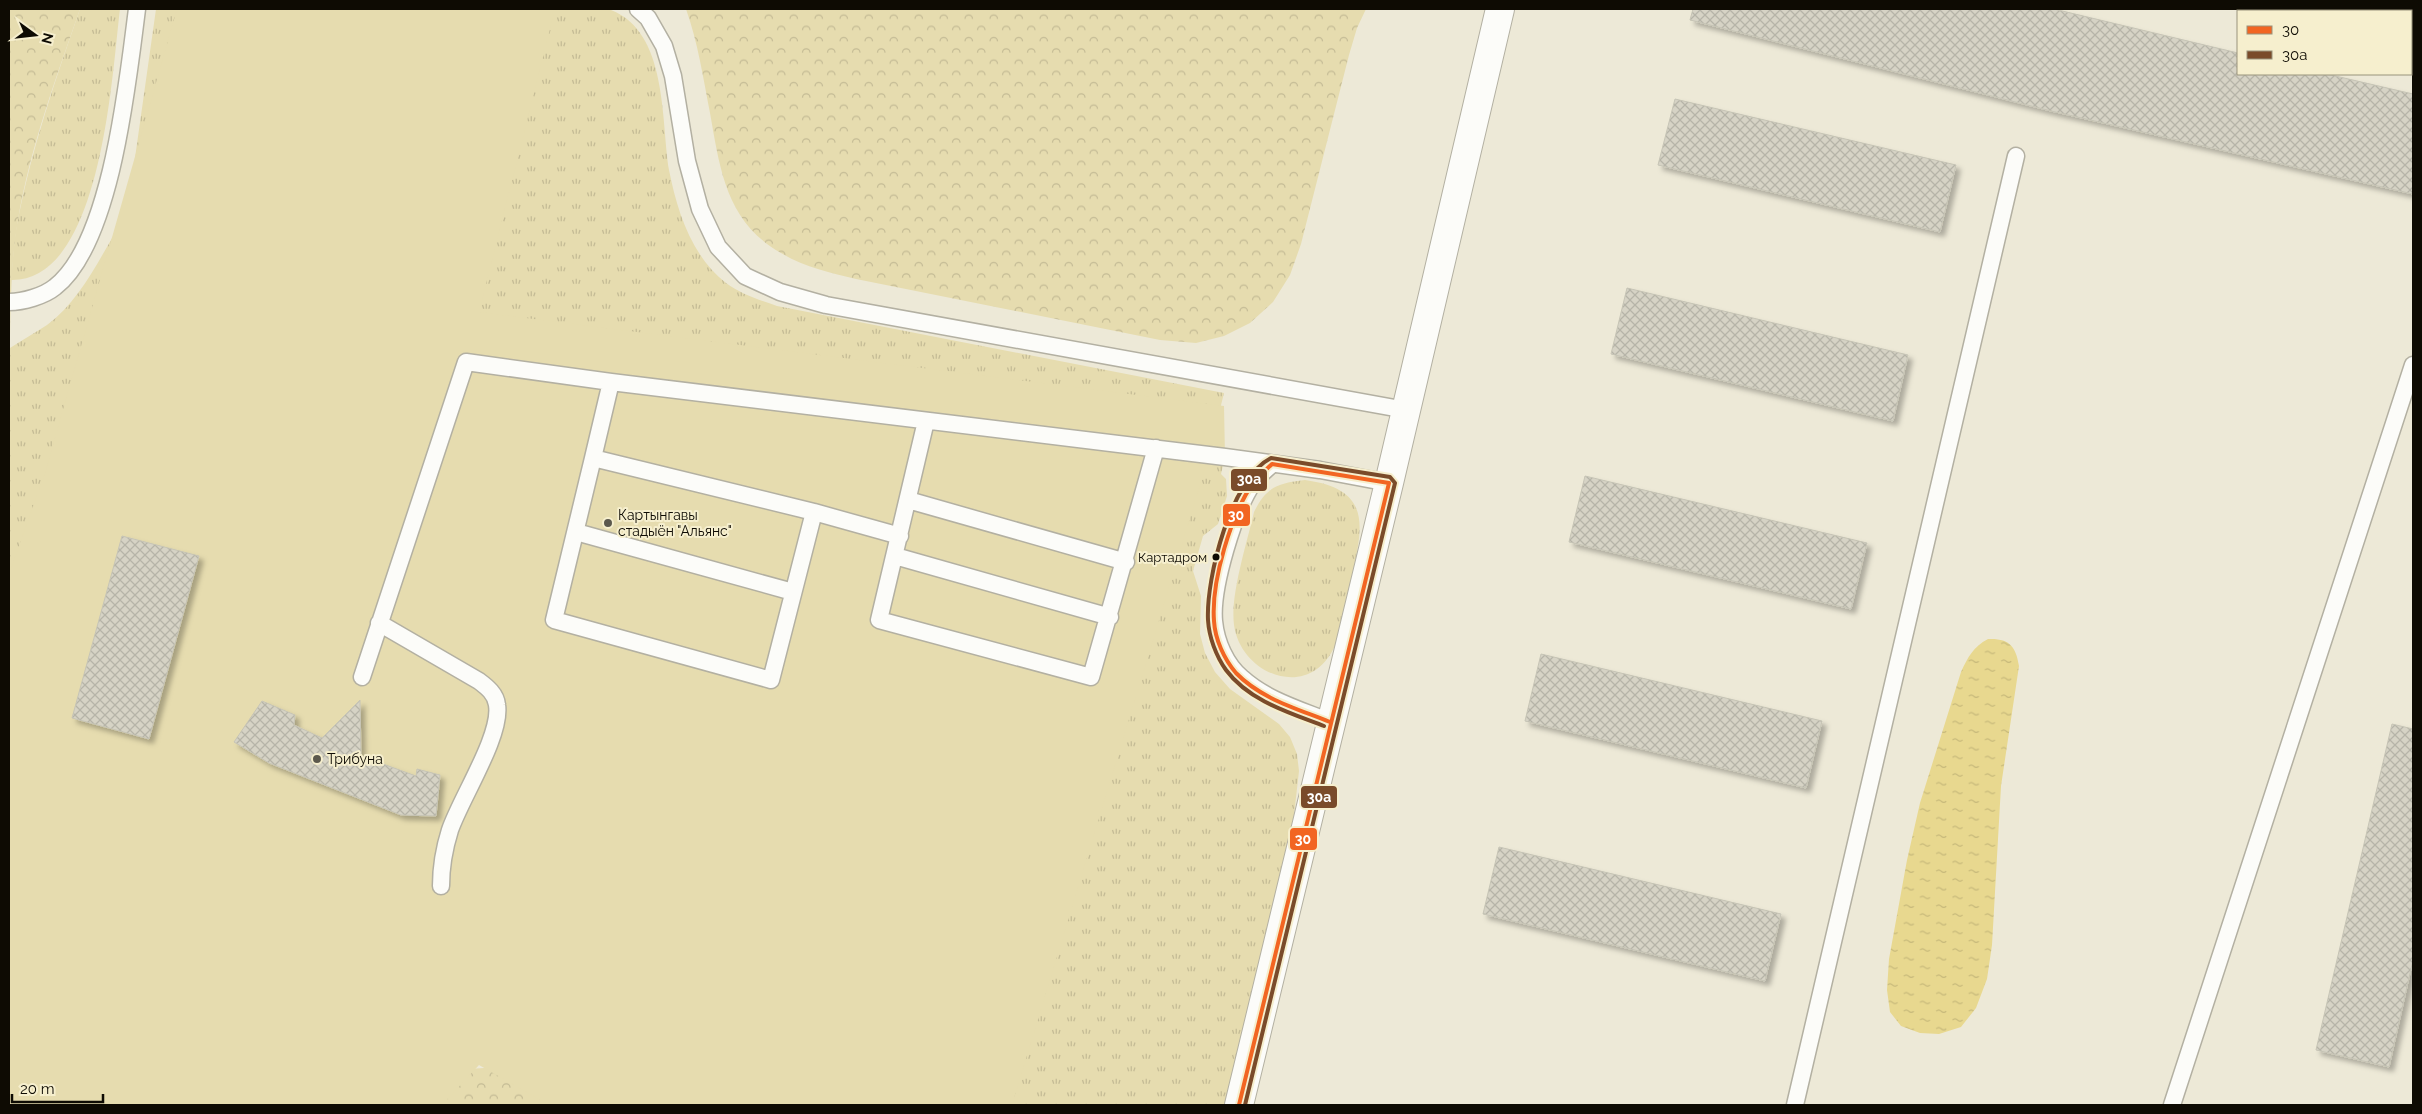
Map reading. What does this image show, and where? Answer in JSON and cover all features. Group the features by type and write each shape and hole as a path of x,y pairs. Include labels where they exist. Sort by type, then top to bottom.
{"street":[{"path":"1239,1105 1389,483 1500,9"}],"lane":[{"path":"9,302 21,302 55,287 76,262 93,231 104,196 116,144 137,9"},
{"path":"638,9 648,18 664,46 673,76 687,162 700,209 718,247 745,276 780,292 826,305 1406,410"},
{"path":"1795,1105 2016,156"},
{"path":"362,677 466,362 611,382 1156,448 1320,470 1389,483"},
{"path":"2172,1105 2413,366"},
{"path":"611,382 554,620 771,680 814,512"},
{"path":"926,421 879,620 1091,677 1126,562 1156,448"},
{"path":"593,458 814,512 900,536"},
{"path":"1272,464 1250,489 1241,503 1216,596 1214,619 1216,638 1226,658 1240,678 1262,693 1330,722"},
{"path":"908,500 1126,562"},
{"path":"576,532 793,592"},
{"path":"895,556 1110,617"},
{"path":"379,623 479,681 490,689 497,703 497,718 492,734 451,828 441,865 441,886"}],"green space":[{"path":"583,7 611,10 630,21 643,37 652,57 658,80 669,170 681,216 703,260 726,283 738,290 777,306 1224,393 1207,462 1225,457 1221,474 1226,479 1227,496 1218,524 1203,536 1193,571 1201,596 1200,634 1205,653 1215,672 1230,689 1279,724 1290,737 1297,754 1299,771 1294,815 1225,1105 919,1105 454,344 524,9"},
{"path":"9,9 80,9 44,113 23,193 13,260 9,380"},
{"path":"80,9 120,9 106,123 97,169 83,212 65,248 41,272 11,280 17,226 30,166 37,139"},
{"path":"156,9 178,9 133,172"},
{"name":"Картынгавы стадыён \"Альянс\"","path":"177,9 555,9 479,312 1224,406 1225,457 1207,462 1012,1105 549,1105 479,1065 442,1105 9,1105 9,574 45,473"},
{"path":"686,9 1366,9 1357,28 1349,55 1301,244 1290,275 1273,302 1250,323 1224,336 1196,343 1160,340 856,279 808,266 781,253 748,226 737,210 729,192 722,174 700,60"},
{"path":"116,231 47,476 9,590 10,348 47,325 68,305 86,282"},
{"path":"1305,480 1341,491 1352,500 1360,524 1359,539 1336,643 1325,662 1311,673 1295,677 1279,676 1263,669 1250,658 1239,643 1234,625 1234,599 1254,512 1263,497 1274,488 1287,483"},
{"path":"500,1067 563,1105 425,1105 452,1070"}],"water":[{"path":"1988,639 2001,640 2010,645 2016,653 2019,666 2001,786 1992,945 1987,979 1976,1008 1961,1027 1939,1034 1920,1033 1901,1026 1890,1012 1887,990 1889,959 1907,860 1920,803 1961,672 1978,645"}],"building":[{"path":"1693,9 2054,9 2237,53 2237,75 2331,75 2413,94 2413,194 2051,111 1690,20"},
{"path":"1675,99 1956,165 1940,232 1658,165"},
{"path":"1627,288 1908,355 1893,421 1611,354"},
{"path":"1585,476 1867,543 1851,609 1569,542"},
{"path":"122,536 199,556 149,739 72,718"},
{"path":"1541,654 1822,721 1806,788 1525,721"},
{"name":"Трибуна","path":"360,700 361,756 416,776 417,769 440,775 436,816 401,815 269,763 234,742 262,701 295,715 294,725 322,738"},
{"path":"2392,724 2413,729 2413,960 2389,1067 2316,1050"},
{"path":"1499,847 1781,914 1765,981 1483,914"}],"transit line":[{"name":"30а","path":"1245,1105 1395,483 1390,477 1271,458 1257,469 1244,486 1233,507 1224,531 1211,580 1208,602 1210,633 1222,665 1235,681 1246,690 1271,705 1324,726"},
{"name":"30","path":"1239,1105 1389,483 1272,464 1253,483 1237,512 1230,530 1219,568 1216,587 1214,605 1216,635 1228,662 1246,682 1268,697 1330,722"}],"place":[{"name":"Картынгавы стадыён \"Альянс\"","path":"608,523"},
{"name":"Картадром","path":"1216,557"},
{"name":"Трибуна","path":"317,759"}]}
